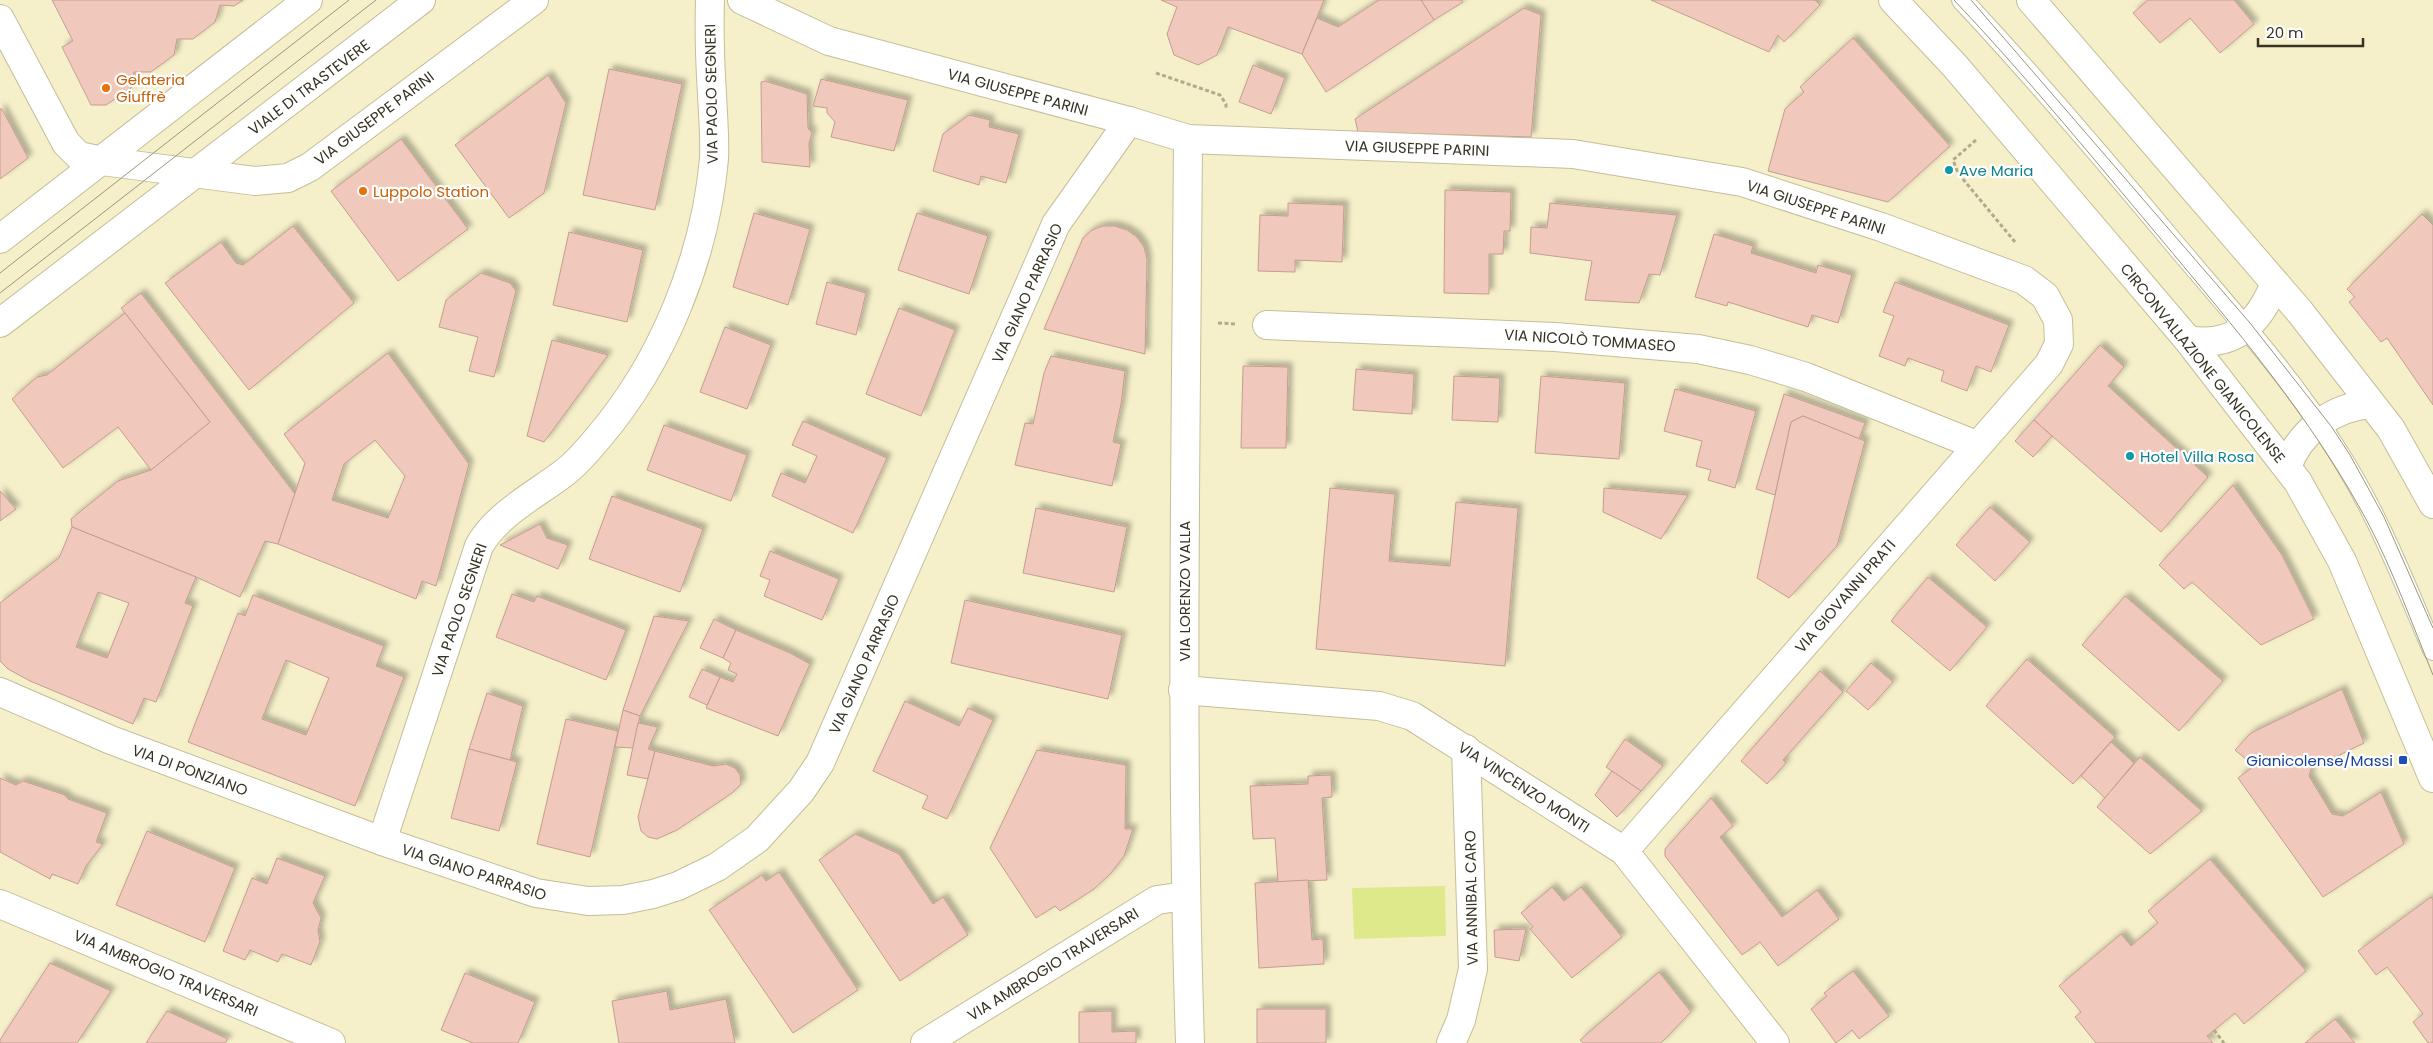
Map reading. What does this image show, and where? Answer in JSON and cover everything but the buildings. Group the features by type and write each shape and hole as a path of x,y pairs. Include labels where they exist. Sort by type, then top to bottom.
{"street":[{"path":"0,240 308,0"},
{"name":"VIALE DI TRASTEVERE","path":"0,323 421,0"},
{"name":"VIA GIUSEPPE PARINI","path":"195,172 255,181 294,176 310,167 534,0"},
{"name":"VIA PAOLO SEGNERI","path":"382,841 479,546 486,534 497,523 566,471 603,433 634,390 645,370 688,278 707,205 714,157 709,41 710,0"},
{"name":"VIA GIUSEPPE PARINI","path":"742,0 829,41 1129,121 1188,139 1572,154 1742,182 1881,227 2014,275 2035,288 2052,305 2058,320 2060,337"},
{"name":"CIRCONVALLAZIONE GIANICOLENSE","path":"1893,0 1955,66 2188,340 2287,467 2312,506 2342,560 2433,778"},
{"path":"2031,0 2275,283 2371,404 2403,448 2433,504"},
{"path":"0,19 66,143 79,156 102,161 195,172"},
{"name":"VIA GIANO PARRASIO","path":"382,841 536,893 588,902 623,900 678,886 717,867 757,839 801,791 820,763 1056,224 1129,121"},
{"name":"VIA LORENZO VALLA","path":"1188,139 1183,690 1185,896 1190,1043"},
{"path":"2188,340 2216,342 2226,340 2245,328 2262,308 2275,283"},
{"name":"VIA NICOLÒ TOMMASEO","path":"1268,325 1546,336 1698,349 1750,360 1806,376 1976,445"},
{"name":"VIA GIOVANNI PRATI","path":"1624,851 1976,445 2049,364 2057,351 2060,337"},
{"path":"2287,467 2299,442 2319,424 2344,410 2371,404"},
{"name":"VIA VINCENZO MONTI","path":"1183,690 1386,707 1412,716 1624,851 1775,1043"},
{"name":"VIA DI PONZIANO","path":"0,692 111,740 382,841"},
{"name":"VIA ANNIBAL CARO","path":"1451,1043 1461,1020 1473,969 1466,750"},
{"name":"VIA AMBROGIO TRAVERSARI","path":"925,1043 1158,900 1185,896"},
{"name":"VIA AMBROGIO TRAVERSARI","path":"0,904 331,1043"}],"lane":[{"path":"1962,0 2051,98 2245,328 2319,424 2336,449 2372,513 2433,650"}],"path":[{"path":"1156,73 1220,95 1224,100 1226,110 1215,140"},
{"path":"1953,160 1958,173 2015,242"},
{"path":"1187,322 1268,325"},
{"path":"2214,1030 2224,1043"}],"green space":[{"path":"1445,886 1446,936 1354,939 1352,888"}],"tram line":[{"path":"0,273 349,0"},
{"path":"0,293 376,0"},
{"path":"1954,0 2033,87 2109,177 2244,340 2297,409 2322,446 2367,521 2394,578 2433,675"},
{"path":"1971,0 2250,323 2331,426 2350,455 2384,517 2433,628"}],"place":[{"name":"Gelateria Giuffrè","path":"106,88"},
{"name":"Ave Maria","path":"1949,170"},
{"name":"Luppolo Station","path":"363,191"},
{"name":"Hotel Villa Rosa","path":"2130,456"},
{"name":"Gianicolense/Massi","path":"2403,760"}]}
